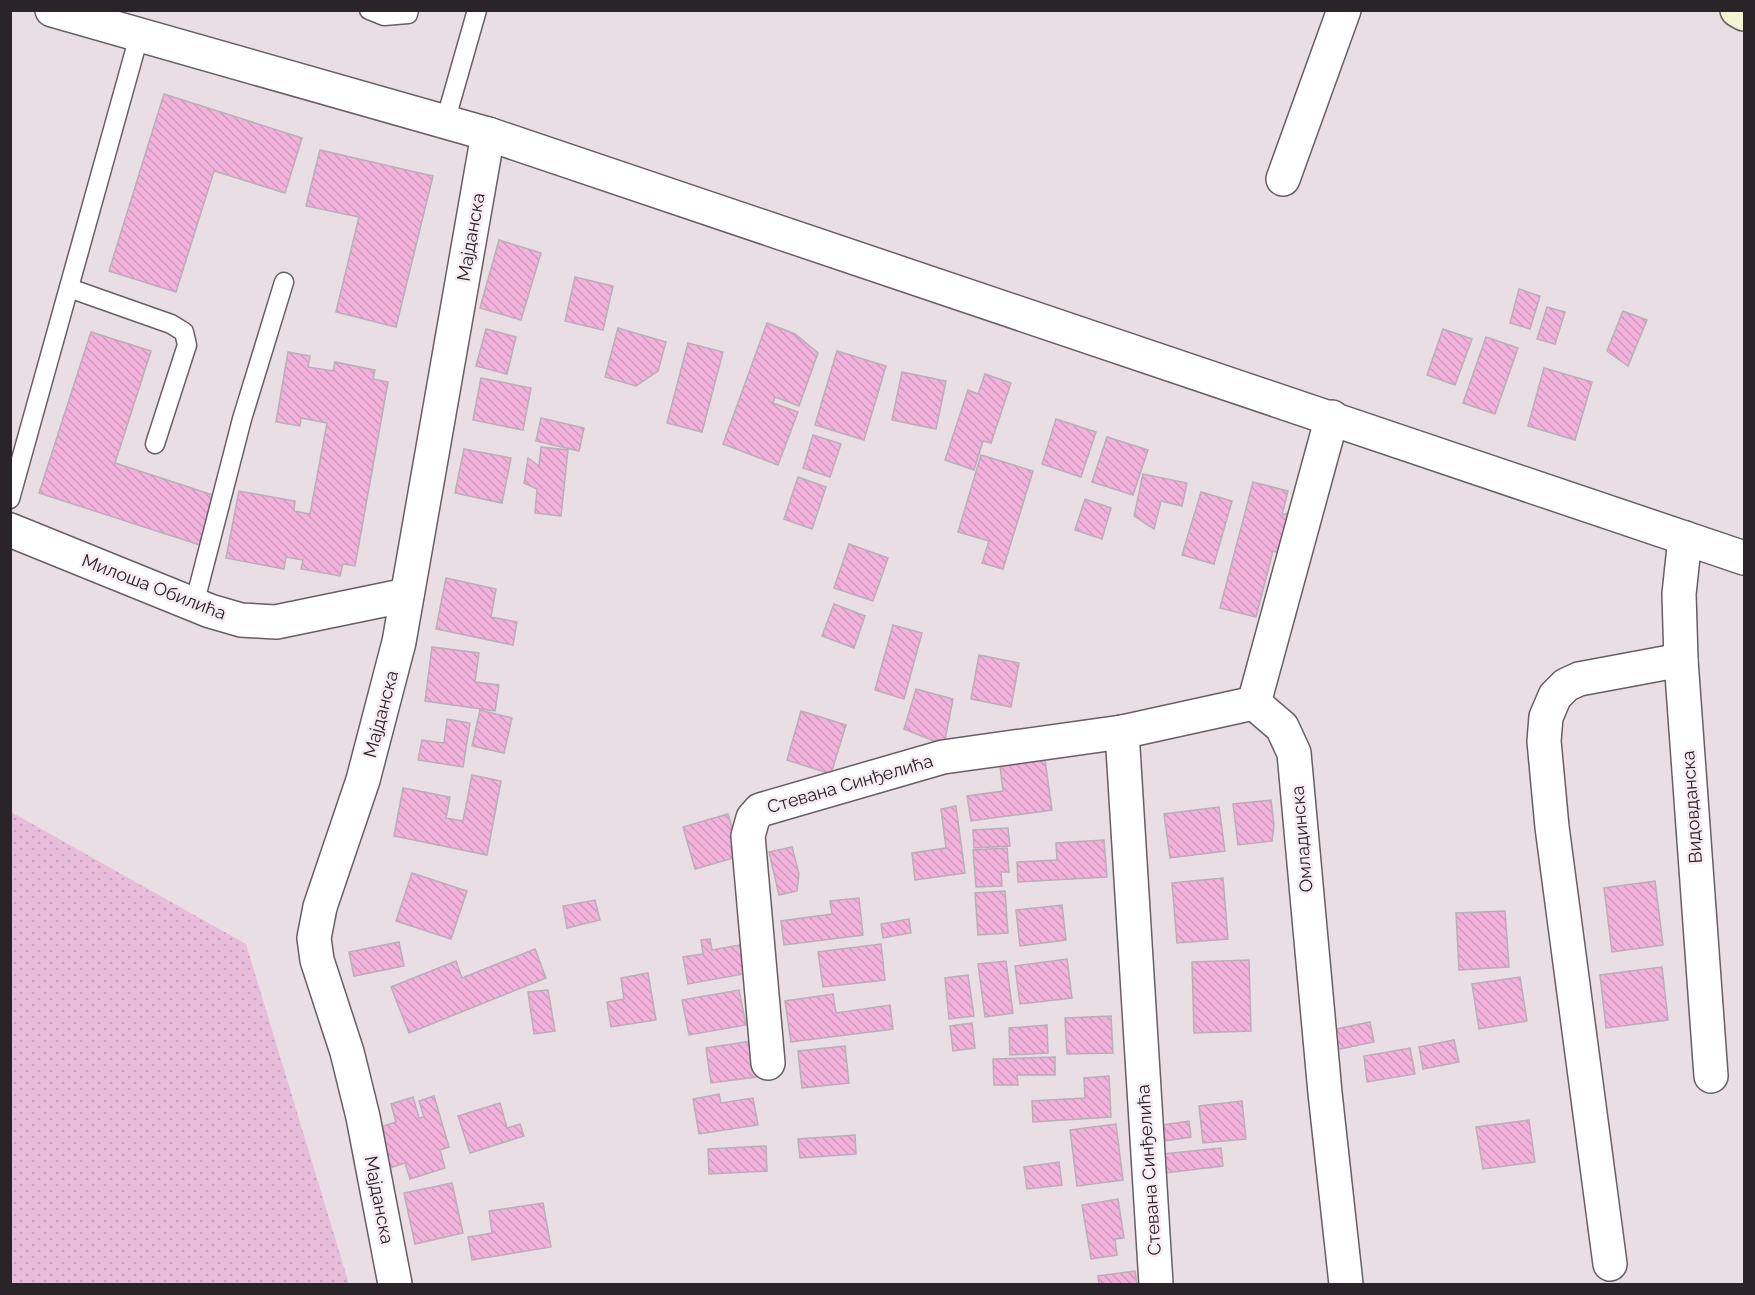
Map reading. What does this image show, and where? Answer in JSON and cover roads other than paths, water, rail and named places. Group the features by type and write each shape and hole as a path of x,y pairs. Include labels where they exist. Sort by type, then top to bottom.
{"main road":[{"path":"1737,10 1744,14"}],"street":[{"path":"52,10 488,134 1332,417 1744,558"},
{"path":"1283,179 1344,10"},
{"name":"Мајданска","path":"395,1284 363,1118 347,1052 317,960 314,938 320,907 363,780 384,706 407,595 488,134"},
{"path":"1254,703 1332,417"},
{"name":"Милоша Обилића","path":"10,530 194,605 241,620 276,622 407,595"},
{"name":"Видовданска","path":"1685,538 1679,594 1681,660 1711,1076"},
{"path":"1610,1264 1552,827 1544,741 1546,717 1555,696 1566,685 1579,679 1681,660"},
{"name":"Стевана Синђелића","path":"768,1063 748,836 753,818 760,810 944,757 1122,732 1254,703"},
{"name":"Омладинска","path":"1254,703 1282,727 1294,753 1325,1093 1346,1284"},
{"name":"Стевана Синђелића","path":"1122,732 1156,1284"}],"lane":[{"path":"369,10 396,17 408,14 409,10"},
{"path":"445,122 477,10"},
{"path":"10,499 139,36"},
{"path":"194,605 242,419 284,282"},
{"path":"69,288 171,324 184,332 187,345 155,444"}]}
